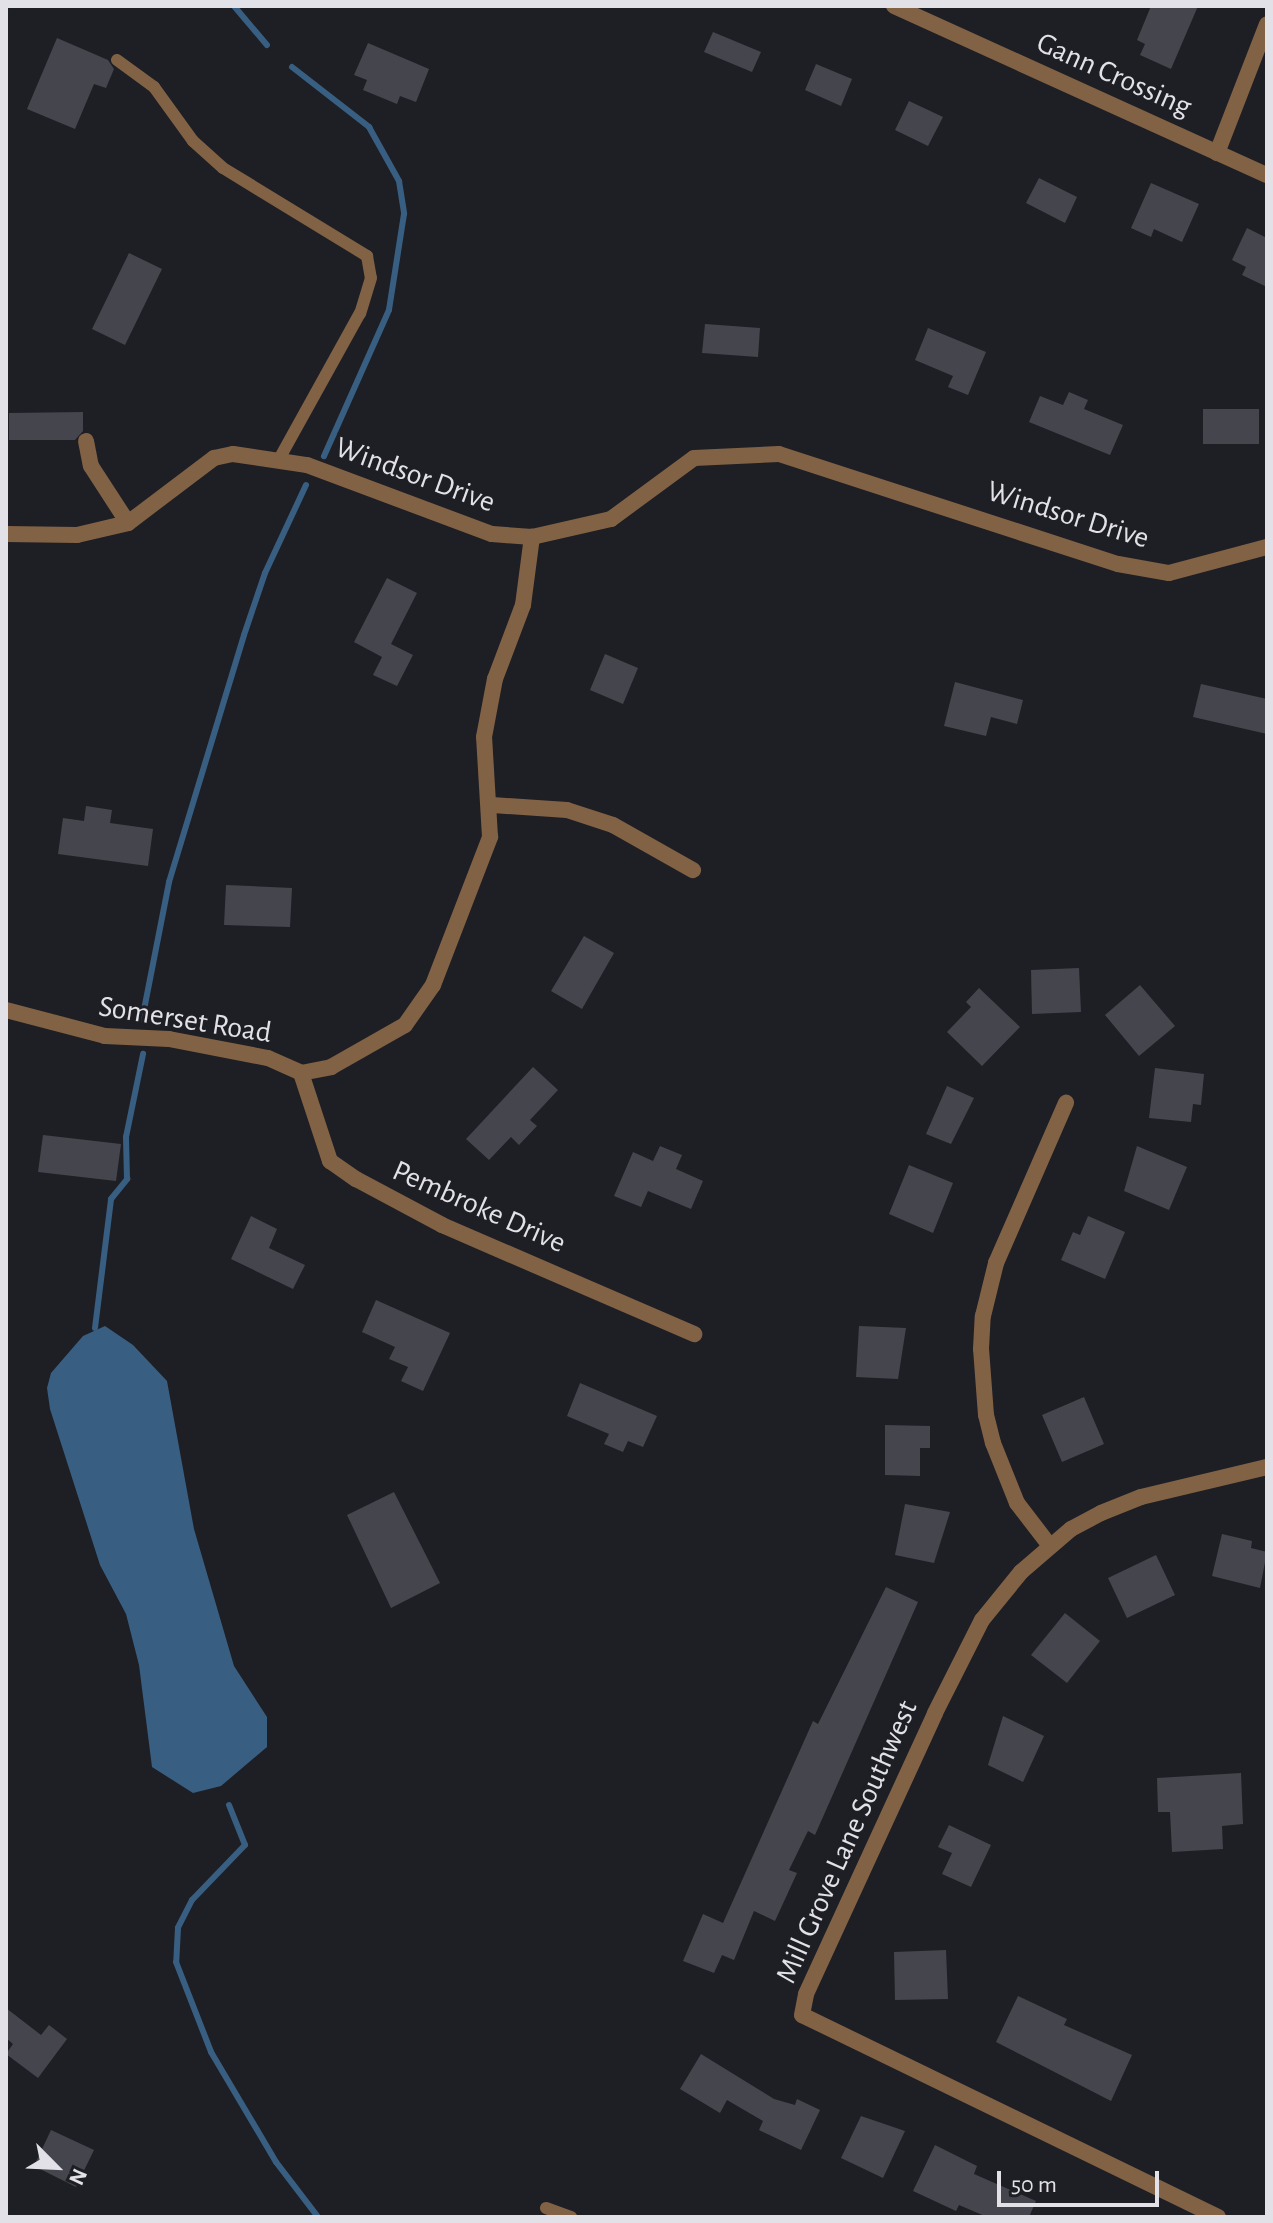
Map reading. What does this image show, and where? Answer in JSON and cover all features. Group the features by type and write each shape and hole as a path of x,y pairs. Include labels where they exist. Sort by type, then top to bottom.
{"street":[{"name":"Gann Crossing","path":"894,6 1267,175"},
{"path":"1217,153 1267,24"},
{"path":"86,441 91,466 128,523"},
{"name":"Windsor Drive","path":"6,534 77,535 128,523 214,458 233,454 279,459 492,534 532,537 611,519 694,458 779,454 1118,564 1169,573 1267,547"},
{"name":"Somerset Road","path":"6,1010 105,1036 169,1039 268,1058 301,1073 331,1067 370,1049 405,1025 433,985 490,837 492,805 484,737 495,679 523,605 532,537"},
{"path":"492,805 567,810 613,825 693,870"},
{"name":"Pembroke Drive","path":"301,1073 330,1161 356,1179 442,1225 694,1334"},
{"path":"1050,1546 1017,1503 993,1443 986,1415 981,1349 983,1316 996,1263 1066,1103"},
{"name":"Mill Grove Lane Southwest","path":"1218,2217 802,2015 814,1974 982,1620 1050,1546 1101,1513 1141,1497 1267,1467"}],"lane":[{"path":"117,60 154,87 193,141 223,168 367,256 371,278 360,313 279,459"},
{"path":"546,2208 571,2217"}],"water":[{"path":"105,1326 133,1345 167,1381 194,1529 234,1666 267,1717 267,1747 221,1786 193,1793 152,1767 139,1665 126,1614 100,1565 50,1409 47,1388 51,1373 83,1336"}],"building":[{"path":"1151,6 1198,6 1171,69 1140,55 1145,44 1137,40"},
{"path":"713,32 761,52 752,72 704,52"},
{"path":"57,38 108,60 114,69 106,88 94,84 75,129 27,109"},
{"path":"368,43 429,69 416,102 400,96 397,104 363,90 367,80 354,75"},
{"path":"816,64 852,79 841,106 805,90"},
{"path":"909,101 943,117 928,146 895,130"},
{"path":"1039,178 1077,197 1065,223 1026,203"},
{"path":"1151,183 1199,204 1182,242 1154,229 1151,237 1131,228"},
{"path":"1247,228 1267,238 1267,287 1242,275 1246,267 1232,260"},
{"path":"129,253 162,269 125,345 92,329"},
{"path":"705,324 760,328 758,357 702,353"},
{"path":"928,328 986,352 968,395 948,387 953,376 915,360"},
{"path":"1069,392 1088,400 1084,409 1123,425 1110,455 1029,422 1040,396 1063,405"},
{"path":"1203,409 1259,409 1259,444 1203,444"},
{"path":"83,412 83,431 75,440 9,440 9,413"},
{"path":"387,578 417,593 391,644 413,655 397,686 373,675 382,657 354,642"},
{"path":"605,654 638,668 623,704 590,690"},
{"path":"955,682 1023,700 1017,724 991,717 986,736 944,726"},
{"path":"1201,684 1267,699 1267,734 1193,717"},
{"path":"86,806 112,810 110,823 153,829 148,866 58,854 63,818 84,821"},
{"path":"226,885 292,888 290,927 224,925"},
{"path":"584,936 614,953 582,1009 551,991"},
{"path":"1079,968 1081,1012 1032,1014 1031,970"},
{"path":"1140,985 1175,1026 1139,1056 1105,1015"},
{"path":"979,988 1020,1027 982,1066 947,1032 971,1007 966,1002"},
{"path":"533,1067 558,1090 530,1120 537,1126 519,1145 511,1137 489,1160 466,1139"},
{"path":"1155,1068 1204,1074 1201,1105 1193,1104 1191,1122 1149,1118"},
{"path":"947,1086 974,1098 951,1144 926,1134"},
{"path":"43,1135 121,1144 116,1181 38,1172"},
{"path":"660,1146 682,1155 676,1169 703,1181 691,1209 648,1191 641,1207 614,1196 633,1152 653,1161"},
{"path":"1137,1146 1187,1167 1169,1210 1124,1191"},
{"path":"909,1165 953,1183 933,1233 889,1214"},
{"path":"251,1216 277,1229 269,1248 305,1265 293,1289 231,1259"},
{"path":"1088,1216 1125,1232 1105,1279 1061,1260 1073,1232 1080,1235"},
{"path":"376,1300 450,1333 423,1391 401,1381 408,1367 389,1359 395,1347 362,1332"},
{"path":"859,1326 906,1328 898,1379 856,1377"},
{"path":"580,1383 657,1416 643,1447 628,1441 623,1452 604,1444 609,1434 567,1416"},
{"path":"1084,1397 1104,1444 1062,1462 1042,1415"},
{"path":"885,1425 930,1426 930,1448 920,1448 920,1476 885,1475"},
{"path":"394,1492 440,1583 391,1608 347,1515"},
{"path":"905,1504 950,1512 934,1563 895,1555"},
{"path":"1222,1534 1252,1541 1251,1548 1267,1552 1260,1588 1212,1576"},
{"path":"1156,1555 1175,1595 1127,1618 1108,1578"},
{"path":"886,1587 918,1602 815,1835 808,1831 789,1870 797,1873 775,1921 754,1911 734,1960 722,1955 714,1973 683,1961 703,1914 723,1923 813,1721 818,1724"},
{"path":"1065,1613 1100,1641 1067,1683 1031,1655"},
{"path":"1003,1716 1044,1736 1023,1782 988,1765"},
{"path":"1241,1773 1243,1824 1222,1826 1223,1849 1172,1852 1170,1812 1158,1812 1157,1778"},
{"path":"949,1825 991,1845 971,1887 942,1874 952,1853 938,1847"},
{"path":"946,1950 948,1999 895,2000 894,1952"},
{"path":"1018,1996 1067,2019 1064,2025 1132,2055 1111,2101 996,2042"},
{"path":"6,2008 41,2035 49,2025 67,2039 38,2078 6,2054 13,2044 6,2038"},
{"path":"701,2054 774,2099 795,2105 797,2099 820,2110 801,2150 759,2130 763,2121 727,2100 720,2113 680,2089"},
{"path":"861,2116 905,2131 883,2178 841,2158"},
{"path":"51,2130 94,2150 76,2187 34,2166"},
{"path":"935,2145 977,2166 974,2174 1036,2201 1029,2217 987,2217 959,2205 956,2211 913,2191"}],"waterway":[{"path":"234,6 267,45"},
{"path":"292,67 369,127 399,181 404,214 389,310 324,456"},
{"path":"142,1020 169,882 244,635 265,573 306,485"},
{"path":"95,1328 111,1199 127,1179 126,1137 143,1054"},
{"path":"229,1805 245,1845 192,1900 178,1928 176,1962 211,2052 276,2162 318,2217"}]}
